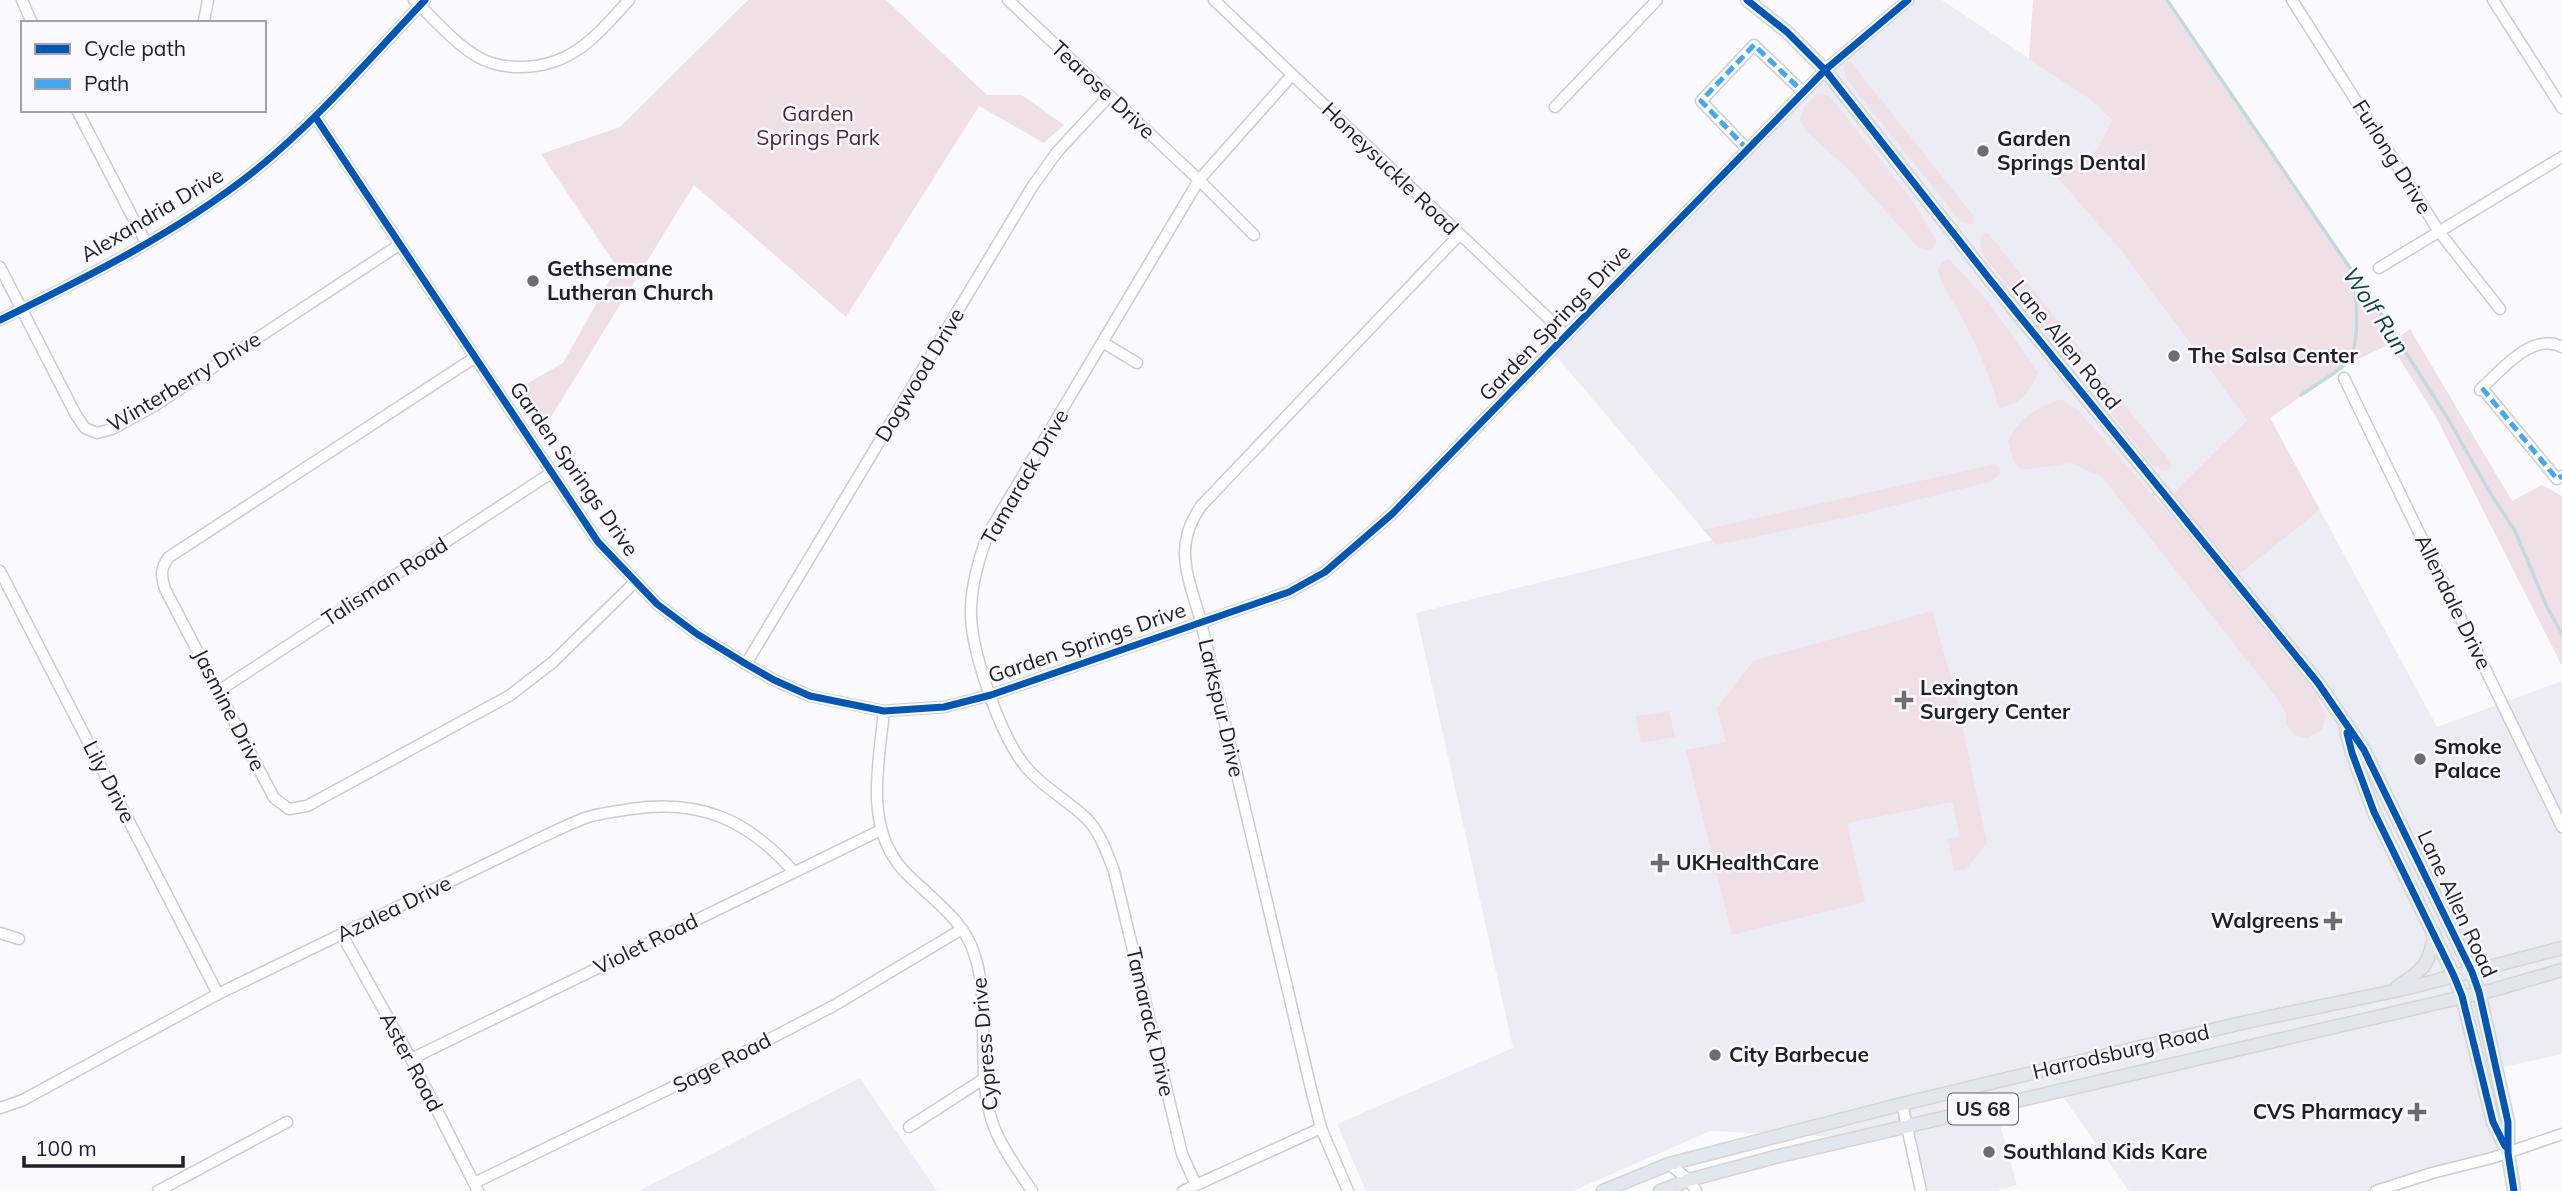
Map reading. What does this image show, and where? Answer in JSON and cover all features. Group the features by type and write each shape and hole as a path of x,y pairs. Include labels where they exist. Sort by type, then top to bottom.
{"main road":[{"name":"Lane Allen Road","path":"1747,0 1797,41 1825,70 1992,281 2253,600 2318,683 2364,750 2472,972 2479,992 2508,1122 2508,1153 2514,1191"},
{"name":"Lane Allen Road","path":"2345,724 2352,753 2374,812 2462,996 2493,1122 2508,1153"},
{"path":"2389,992 2427,964 2434,933"},
{"name":"Harrodsburg Road","path":"1603,1191 1670,1164 1902,1104 2246,1022 2389,992 2562,948"},
{"name":"Harrodsburg Road","path":"1660,1191 1693,1185 1775,1157 2479,992 2562,970"}],"street":[{"path":"22,0 31,21"},
{"path":"204,21 208,0"},
{"path":"420,2 462,45 480,58 512,67 538,67 566,58 582,47 629,0"},
{"name":"Tearose Drive","path":"1009,0 1254,235"},
{"name":"Honeysuckle Road","path":"1214,0 1567,336"},
{"path":"1555,107 1657,0"},
{"name":"Garden Springs Drive","path":"316,118 598,542 635,582 677,620 774,680 810,696 884,711 944,707 991,695 1289,592 1325,572 1379,527 1825,70 1908,0"},
{"name":"Furlong Drive","path":"2292,0 2440,233 2500,309"},
{"path":"2493,0 2562,108"},
{"name":"Alexandria Drive","path":"0,320 146,243 228,191 316,118 420,2"},
{"path":"1748,150 1701,101 1754,45 1804,92"},
{"name":"Tamarack Drive","path":"1196,1185 1182,1154 1114,871 1104,845 1086,819 1025,766 1009,740 991,695 972,627 971,608 980,557 1000,514 1199,180 1292,75"},
{"name":"Dogwood Drive","path":"746,664 1032,187 1057,152 1109,96"},
{"path":"78,112 146,243"},
{"path":"2379,268 2562,157"},
{"name":"Larkspur Drive","path":"1348,1191 1321,1128 1183,549 1192,519 1221,485 1459,235"},
{"name":"Winterberry Drive","path":"0,267 81,422 97,433 106,432 154,406 399,244"},
{"path":"2562,347 2548,342 2538,344 2525,351 2481,389 2557,479 2562,476"},
{"path":"1104,343 1137,363"},
{"name":"Jasmine Drive","path":"474,358 164,562 162,578 165,589 274,798 289,809 297,809 388,763 509,696 559,656 635,582"},
{"name":"Allendale Drive","path":"2344,378 2562,827"},
{"name":"Talisman Road","path":"220,690 551,473"},
{"name":"Lily Drive","path":"0,571 218,994"},
{"name":"Cypress Drive","path":"884,711 877,779 881,830 899,866 946,909 962,929 974,953 980,979 985,1078 994,1126 1032,1191"},
{"name":"Azalea Drive","path":"0,1108 23,1100 218,994 544,836 589,817 628,809 687,806 719,815 753,834 775,850 793,871"},
{"name":"Violet Road","path":"411,1059 881,830"},
{"name":"Sage Road","path":"476,1187 835,1005 962,929"},
{"path":"0,933 19,939"},
{"name":"Aster Road","path":"342,935 411,1059 476,1187"},
{"path":"909,1127 985,1078"},
{"path":"1902,1104 1921,1191"},
{"path":"158,1191 287,1122"},
{"path":"1183,1191 1321,1128"},
{"path":"2376,1191 2406,1180 2508,1153 2562,1133"},
{"path":"1670,1164 1693,1185"}],"shaded area":[{"path":"1908,0 1942,0 2091,100 2112,120 2097,150 2052,170 2123,253 2247,420 2169,497 2235,578 2320,510 2437,727 2562,681 2562,1054 2489,1070 2508,1153 2376,1191 2129,1191 2059,1091 1995,1106 2017,1185 1995,1191 1922,1191 1907,1128 1861,1138 1710,1131 1573,1191 1366,1191 1337,1124 1513,1048 1416,613 1712,540 1552,351 1825,70"},
{"path":"860,1078 937,1191 639,1191"}],"green space":[{"name":"Garden Springs Park","path":"748,0 886,0 987,95 1022,95 1064,125 1044,143 979,106 846,317 694,185 546,425 519,388 563,363 617,267 541,154 620,127"},
{"path":"2033,0 2165,0 2397,338 2410,329 2512,501 2542,485 2562,496 2562,666 2435,415 2390,344 2346,365 2270,418 2320,510 2235,578 2169,497 2247,420 2123,253 2051,170 2097,150 2112,120 2091,100 2029,59"},
{"path":"1850,61 1973,215 1974,223 1960,221 1848,81 1844,71 1845,64"},
{"path":"1818,94 1829,95 1908,195 1937,241 1934,247 1928,250 1918,247 1848,169 1805,130 1800,120 1804,107"},
{"path":"1988,233 2083,353 2082,359 2074,362 2062,355 1986,259 1980,243 1982,235"},
{"path":"1949,259 1987,300 2038,372 2032,386 2014,403 1999,408 1974,343 1941,281 1938,270 1942,261"},
{"path":"2090,370 2099,374 2172,466 2161,470 2151,464 2094,392 2088,381"},
{"path":"2061,399 2078,410 2193,541 2315,693 2326,716 2322,729 2308,738 2294,735 2286,725 2286,715 2280,702 2102,477 2071,463 2021,470 2014,462 2008,442 2018,426 2036,410"},
{"path":"1995,464 2000,468 1999,475 1989,482 1853,516 1717,545 1703,530"},
{"path":"1932,611 1956,695 1987,843 1966,869 1954,871 1948,839 1960,837 1952,802 1847,823 1865,902 1732,935 1686,750 1726,742 1717,708 1753,661"},
{"path":"1669,711 1675,737 1641,743 1636,716"}],"waterway":[{"name":"Wolf Run","path":"2167,0 2376,306 2447,417 2515,531 2547,607 2562,634"},
{"path":"2301,395 2335,373 2350,358 2356,331 2355,280"}],"marked path":[{"path":"1748,150 1701,101 1754,45 1803,92"},
{"path":"2482,388 2557,479 2562,476"}],"cycle path":[{"path":"0,320 162,235 223,195 276,153 320,111 425,0"},
{"path":"1747,0 1787,32 1825,70 1991,281 2318,683 2364,750 2472,972 2479,992 2508,1122 2508,1153 2514,1191"},
{"path":"316,118 598,542 657,604 697,634 746,664 810,696 884,711 944,707 991,695 1289,592 1325,572 1392,514 1825,70 1908,0"},
{"path":"2347,733 2374,812 2462,996 2493,1122 2505,1146"}],"place":[{"name":"Garden Springs Dental","path":"1983,151"},
{"name":"Gethsemane Lutheran Church","path":"533,281"},
{"name":"The Salsa Center","path":"2174,356"},
{"name":"Lexington Surgery Center","path":"1904,700"},
{"name":"Smoke Palace","path":"2420,759"},
{"name":"UKHealthCare","path":"1660,863"},
{"name":"Walgreens","path":"2333,921"},
{"name":"City Barbecue","path":"1715,1055"},
{"name":"CVS Pharmacy","path":"2417,1112"},
{"name":"Southland Kids Kare","path":"1989,1152"}]}
